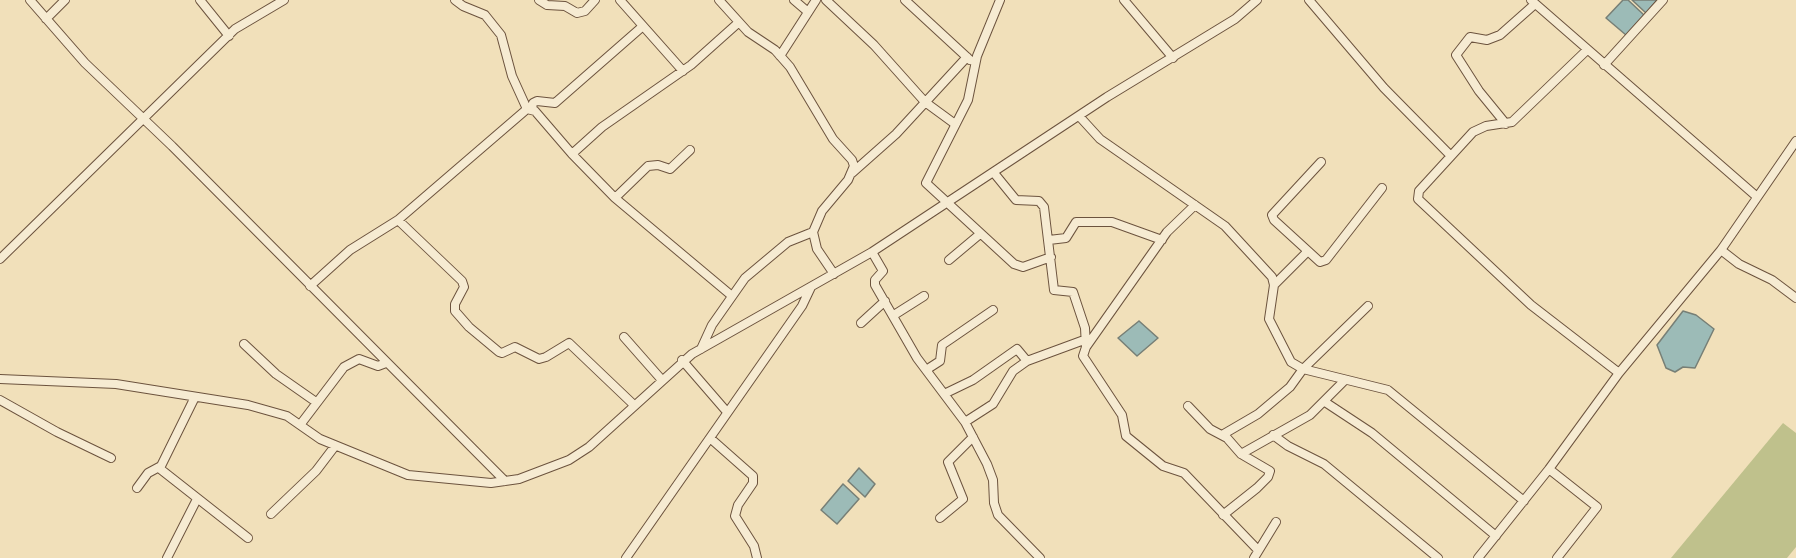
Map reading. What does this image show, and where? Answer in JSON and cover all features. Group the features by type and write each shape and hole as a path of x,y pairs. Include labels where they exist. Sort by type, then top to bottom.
{"street":[{"path":"30,0 85,63 145,118 505,481"},
{"path":"46,19 65,0"},
{"path":"200,0 229,36"},
{"path":"0,259 245,21 284,0"},
{"path":"455,0 485,15 501,35 512,76 530,109 572,154 615,198 732,296"},
{"path":"539,0 547,5 565,6 577,13 585,11 592,1"},
{"path":"620,0 683,71"},
{"path":"719,0 738,23 780,56 805,88 833,139 852,160 852,172"},
{"path":"794,0 808,12"},
{"path":"780,56 816,0"},
{"path":"826,0 874,45 925,102 955,124"},
{"path":"905,0 976,63"},
{"path":"1000,0 976,63 968,100 926,181 980,234 1018,266 1051,257"},
{"path":"1124,0 1173,58"},
{"path":"0,379 116,384 271,410 335,446 408,476 479,483 519,479 568,460 589,447 682,360 872,252 1079,116 1235,19 1257,0"},
{"path":"1309,0 1384,88 1451,156"},
{"path":"1604,65 1663,0"},
{"path":"1506,124 1479,91 1456,55 1470,37 1487,40 1500,35 1533,2 1756,196"},
{"path":"572,154 602,127 683,71 738,23"},
{"path":"310,286 350,250 398,220 530,109 533,103 537,101 555,104 643,26"},
{"path":"1587,50 1521,114 1506,124 1478,129 1419,190 1420,202 1523,298 1619,373"},
{"path":"834,274 817,249 813,232 822,211 852,172 867,162 967,57"},
{"path":"1079,116 1100,139 1232,233 1272,277 1274,285 1269,320 1288,359 1303,369 1388,390 1524,501"},
{"path":"1478,558 1549,469 1619,373 1721,250 1796,141"},
{"path":"615,198 648,166 658,165 670,169 690,150"},
{"path":"1321,162 1272,215 1274,220 1320,262 1326,260 1382,188"},
{"path":"994,173 1016,200 1042,203 1049,240 1054,291 1073,292 1085,328 1084,360 1122,416 1126,436 1163,466 1184,473 1257,549"},
{"path":"966,422 993,404 1009,376 1027,361 1085,344 1162,240 1195,205"},
{"path":"398,220 462,281 464,287 455,304 455,311 469,327 499,352 502,353 515,346 538,359 546,357 568,343 634,405"},
{"path":"1049,240 1066,238 1076,222 1112,222 1162,240"},
{"path":"701,348 712,325 746,278 788,242 813,232"},
{"path":"949,260 980,234"},
{"path":"1721,250 1739,264 1772,280 1796,298"},
{"path":"1274,285 1308,251"},
{"path":"872,252 884,271 874,283 926,370 966,422 993,480 994,503 998,515 1040,558"},
{"path":"626,558 802,306 811,287"},
{"path":"894,315 924,296"},
{"path":"861,322 885,301"},
{"path":"1222,435 1272,402 1290,387 1303,369 1368,306"},
{"path":"926,370 940,362 942,345 993,310"},
{"path":"624,337 661,379"},
{"path":"244,344 276,374 316,402"},
{"path":"944,394 973,381 1017,349 1027,361"},
{"path":"300,425 337,373 354,360 364,360 378,366 386,363"},
{"path":"682,360 727,412"},
{"path":"1241,454 1310,415 1345,380"},
{"path":"137,488 148,473 159,468 195,397"},
{"path":"0,400 57,432 111,458"},
{"path":"1325,402 1381,440 1496,536"},
{"path":"1188,406 1210,429 1222,435 1241,454 1268,469 1270,474 1223,515"},
{"path":"1273,435 1288,446 1324,464 1438,558"},
{"path":"940,518 963,499 948,462 973,437"},
{"path":"710,438 753,476 753,483 738,505 735,516 754,546 757,558"},
{"path":"271,514 316,471 335,446"},
{"path":"159,468 248,538"},
{"path":"1549,469 1597,507 1557,558"},
{"path":"167,558 197,499"},
{"path":"1254,558 1257,549 1276,522"}],"green space":[{"path":"1783,423 1796,433 1796,547 1787,558 1671,558"}],"water":[{"path":"1623,0 1628,0 1644,15 1626,35 1606,18"},
{"path":"1632,0 1657,0 1646,13"},
{"path":"1683,311 1696,315 1714,329 1695,368 1683,367 1675,372 1666,368 1657,345"},
{"path":"1139,321 1158,338 1137,356 1118,338"},
{"path":"859,468 875,484 865,497 848,481"},
{"path":"843,484 859,499 837,524 821,510"}]}
